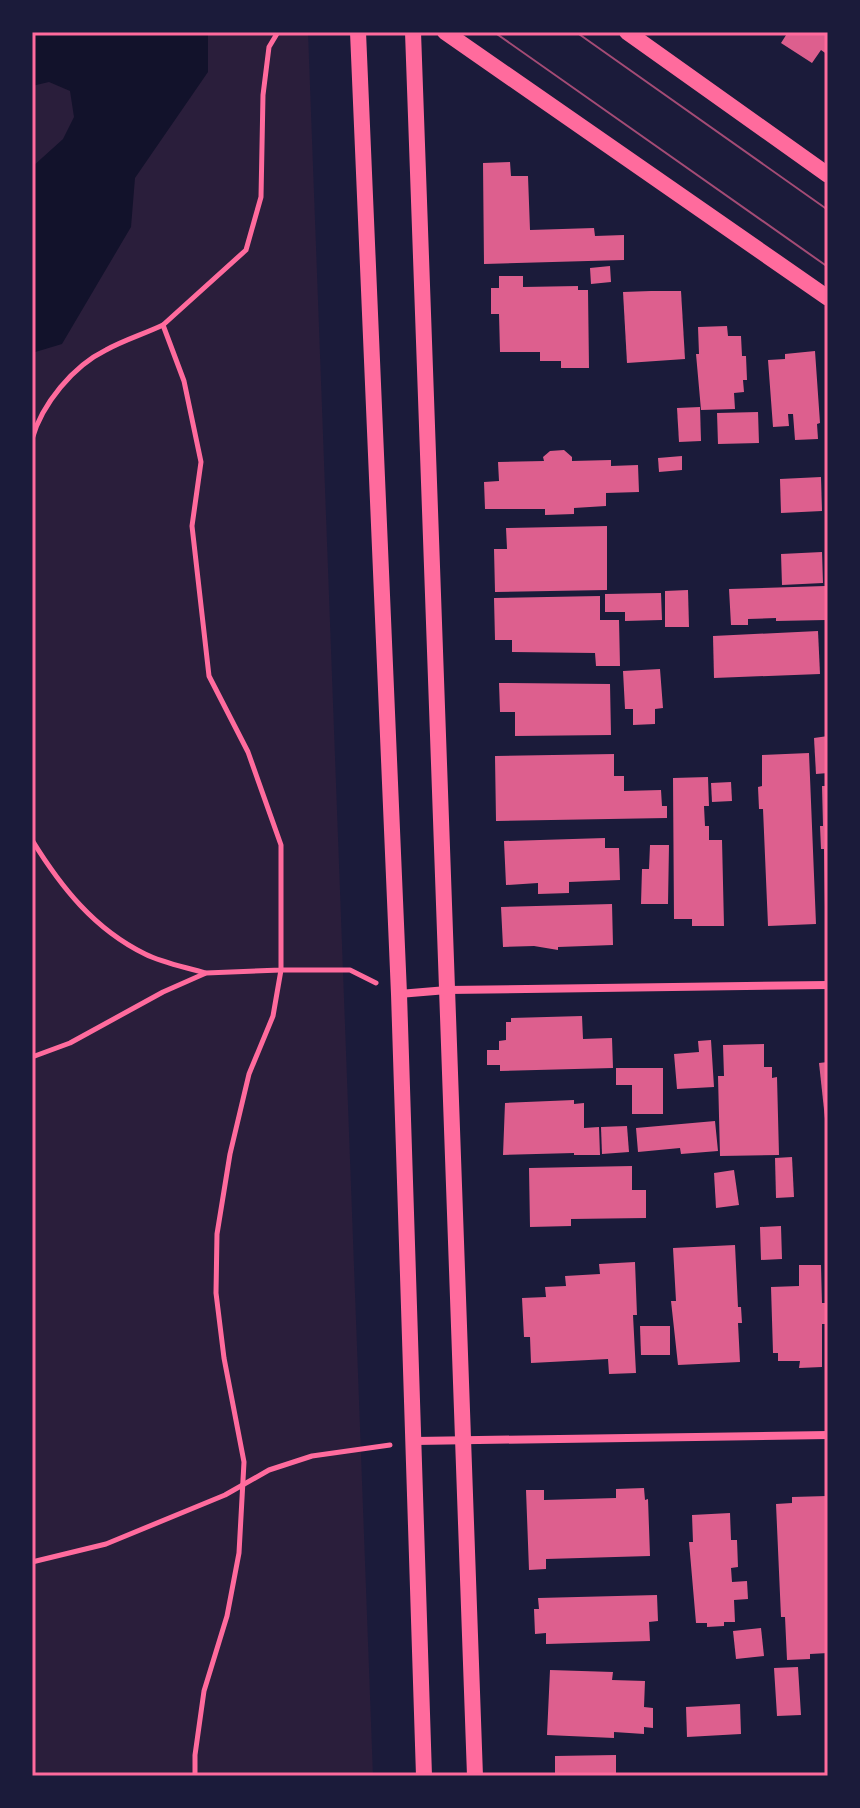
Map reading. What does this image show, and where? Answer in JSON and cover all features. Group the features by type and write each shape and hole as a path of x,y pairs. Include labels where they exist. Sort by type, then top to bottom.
{"main road":[{"path":"358,32 399,994 424,1776"},
{"path":"413,32 475,1776"},
{"path":"445,32 828,298"},
{"path":"627,32 828,175"}],"street":[{"path":"399,994 447,990 828,985"},
{"path":"415,1441 828,1435"}],"path":[{"path":"32,439 37,421 70,377 103,351 163,325 246,250 261,197 263,95 269,47 278,32"},
{"path":"163,325 184,381 201,462 192,526 209,676 248,752 281,845 281,970 273,1016 249,1074 230,1154 217,1234 216,1293 224,1358 244,1462 239,1553 227,1616 204,1691 195,1776"},
{"path":"32,840 50,869 97,923 146,954 206,973 350,970 399,994"},
{"path":"32,1057 70,1043 163,992 206,973"},
{"path":"32,1562 106,1544 225,1495 269,1470 312,1456 415,1441"}],"shaded area":[{"path":"32,32 308,32 373,1776 32,1776"},
{"path":"32,32 208,32 208,72 135,178 131,227 62,344 32,353 32,167 63,139 74,117 70,91 49,82 32,86"}],"building":[{"path":"788,32 828,32 828,55 821,50 812,63 781,43"},
{"path":"510,162 511,176 528,176 530,230 594,228 595,236 624,235 624,260 484,264 483,163"},
{"path":"610,266 611,282 591,284 590,268"},
{"path":"499,276 523,276 523,287 578,286 578,290 588,290 589,368 561,368 561,361 540,361 540,352 500,352 499,314 491,314 491,288 499,288"},
{"path":"681,291 685,359 627,363 623,292"},
{"path":"727,326 728,336 741,336 742,356 746,356 744,392 734,393 735,409 701,410 696,354 699,354 698,327"},
{"path":"815,351 820,423 817,424 818,439 795,440 793,414 788,414 789,426 773,427 768,360 785,359 785,354"},
{"path":"700,407 701,441 679,442 677,408"},
{"path":"758,412 759,443 718,444 717,413"},
{"path":"564,450 572,461 611,460 611,466 638,465 639,492 606,493 606,506 574,508 574,514 545,515 545,509 485,509 484,482 499,481 498,462 544,461 543,457 550,451"},
{"path":"682,456 682,470 659,472 658,458"},
{"path":"821,477 822,511 781,513 780,479"},
{"path":"607,526 607,590 495,592 494,549 507,549 506,528"},
{"path":"822,552 823,583 782,585 781,554"},
{"path":"825,586 826,620 748,619 748,625 731,625 729,589"},
{"path":"688,590 689,627 665,627 665,591"},
{"path":"661,593 662,620 625,621 625,612 605,612 605,594"},
{"path":"600,596 600,620 619,620 620,666 596,666 595,653 512,652 512,640 495,640 494,598"},
{"path":"818,631 820,674 714,678 713,636"},
{"path":"660,669 663,708 655,709 655,724 633,725 633,709 625,709 623,671"},
{"path":"499,683 610,684 611,735 515,736 515,712 500,712"},
{"path":"828,736 828,773 816,774 814,738"},
{"path":"809,753 816,924 768,926 763,809 759,809 758,787 762,786 762,755"},
{"path":"614,754 614,776 624,776 624,791 661,790 662,806 667,806 667,818 496,821 495,756"},
{"path":"708,777 709,806 704,806 705,826 709,826 709,840 722,840 724,926 692,926 692,919 674,919 673,778"},
{"path":"731,782 732,801 712,802 711,783"},
{"path":"822,786 828,786 828,907 825,907 824,849 821,849"},
{"path":"605,838 605,848 619,848 620,880 569,882 569,893 538,894 538,883 506,885 504,841"},
{"path":"650,845 669,845 668,904 641,904 642,869 649,869"},
{"path":"612,904 613,945 558,947 558,950 534,946 503,947 501,907"},
{"path":"582,1016 583,1039 612,1038 613,1068 500,1071 500,1065 487,1065 487,1050 499,1050 499,1041 506,1040 506,1022 511,1022 511,1018"},
{"path":"711,1040 714,1087 677,1089 674,1054 699,1052 698,1041"},
{"path":"764,1044 764,1067 772,1067 772,1078 777,1077 779,1155 720,1156 718,1076 724,1076 723,1045"},
{"path":"828,1062 828,1128 826,1128 819,1063"},
{"path":"616,1068 663,1068 663,1114 632,1114 632,1085 616,1085"},
{"path":"574,1100 574,1104 584,1103 584,1128 599,1127 600,1155 503,1155 505,1103"},
{"path":"715,1121 718,1151 681,1154 680,1148 638,1152 636,1128"},
{"path":"627,1126 629,1152 602,1154 601,1127"},
{"path":"792,1157 794,1197 776,1198 775,1158"},
{"path":"632,1166 632,1190 646,1190 646,1218 571,1219 571,1226 530,1227 529,1168"},
{"path":"734,1170 739,1205 716,1208 714,1173"},
{"path":"781,1226 782,1259 761,1260 760,1227"},
{"path":"735,1245 738,1307 741,1307 742,1323 738,1323 740,1362 678,1365 671,1301 676,1301 673,1248"},
{"path":"635,1262 637,1315 633,1315 636,1373 609,1374 608,1359 531,1363 530,1337 524,1337 522,1298 546,1297 545,1287 566,1286 565,1276 600,1274 599,1264"},
{"path":"799,1265 821,1265 822,1303 828,1303 828,1324 822,1324 822,1367 799,1368 800,1361 778,1361 778,1353 773,1353 771,1287 799,1286"},
{"path":"640,1326 670,1326 670,1355 641,1355"},
{"path":"644,1488 645,1500 648,1499 650,1556 546,1559 546,1569 529,1570 526,1490 544,1490 544,1500 616,1498 616,1489"},
{"path":"827,1496 828,1653 810,1654 810,1659 787,1660 785,1617 781,1617 776,1504 792,1503 792,1497"},
{"path":"730,1513 731,1540 737,1540 738,1567 731,1568 732,1582 747,1581 748,1599 734,1600 735,1622 707,1627 707,1623 696,1623 689,1542 693,1542 692,1515"},
{"path":"657,1595 658,1621 649,1622 650,1641 546,1644 546,1633 535,1634 534,1609 539,1609 538,1598"},
{"path":"761,1628 764,1656 736,1659 733,1631"},
{"path":"798,1667 801,1715 777,1716 774,1668"},
{"path":"550,1670 613,1672 612,1680 645,1681 644,1707 653,1708 653,1728 644,1727 644,1734 614,1732 614,1738 547,1735"},
{"path":"740,1704 741,1734 687,1737 686,1707"},
{"path":"616,1755 616,1776 555,1776 555,1756"}],"tram line":[{"path":"494,32 828,267"},
{"path":"576,32 828,210"}]}
